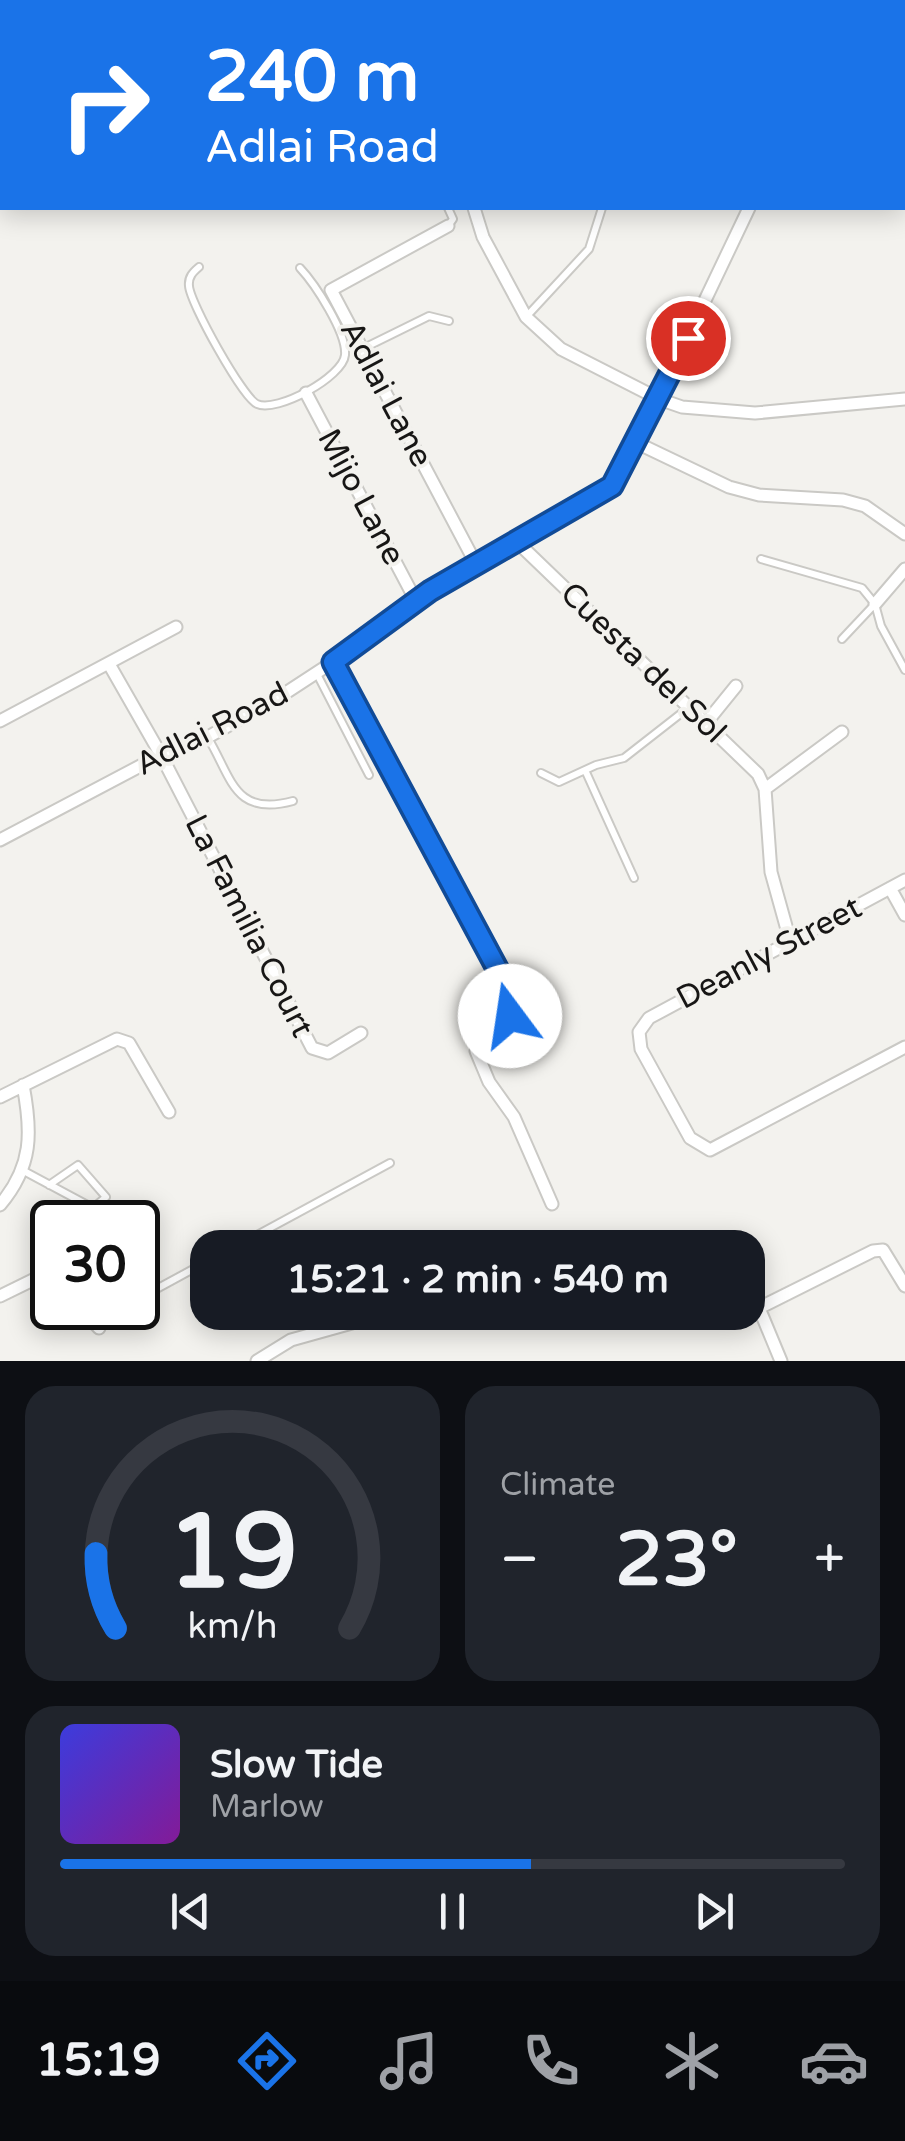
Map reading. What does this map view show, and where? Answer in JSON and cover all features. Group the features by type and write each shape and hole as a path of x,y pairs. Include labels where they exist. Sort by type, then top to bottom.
{"street":[{"path":"476,210 482,237 526,317 561,349 659,399 682,407 756,413 905,399"},
{"name":"Adlai Road","path":"0,840 160,755 208,736 333,662 416,601 612,486 659,399 748,210"},
{"name":"Adlai Lane","path":"448,226 331,290 476,564"},
{"name":"Mijo Lane","path":"306,393 416,601"},
{"path":"637,443 729,488 759,495 843,500 865,506 905,534"},
{"name":"Cuesta del Sol","path":"516,540 758,774 765,789"},
{"path":"874,604 905,569"},
{"path":"0,722 176,628"},
{"path":"333,662 506,985 510,1016 502,1028 482,1040 476,1051 489,1082 514,1117 552,1204"},
{"name":"La Familia Court","path":"109,664 312,1048 328,1053 360,1033"},
{"path":"706,723 736,686"},
{"path":"790,944 771,872 765,789 842,732"},
{"name":"Deanly Street","path":"905,880 649,1018 639,1032 641,1049 690,1138 710,1150 905,1046"},
{"path":"890,888 905,915"},
{"path":"0,1097 117,1039 129,1043 169,1112"},
{"path":"0,1205 22,1170 29,1144 30,1123 23,1085"},
{"path":"765,1304 873,1251 883,1250 905,1286"},
{"path":"0,1296 30,1282"},
{"path":"258,1361 291,1340 327,1330"},
{"path":"765,1330 781,1361"}],"lane":[{"path":"448,226 453,219 449,210"},
{"path":"526,317 589,250 601,210"},
{"path":"199,266 190,277 191,294 247,396 268,406 306,393 343,362 346,351 322,297 300,268"},
{"path":"362,349 428,316 449,321"},
{"path":"761,559 862,588 874,604 881,626 905,670"},
{"path":"842,639 874,604"},
{"path":"316,673 369,774"},
{"path":"541,773 559,782 624,758 689,708"},
{"path":"208,736 228,779 243,798 268,807 293,802"},
{"path":"586,770 634,878"},
{"path":"266,1230 390,1163"},
{"path":"22,1170 49,1185 93,1208 106,1197 78,1164 49,1185"},
{"path":"160,1285 190,1270"}],"route":[{"path":"510,1016 506,985 333,662 430,591 594,500 612,486 688,338"}]}
